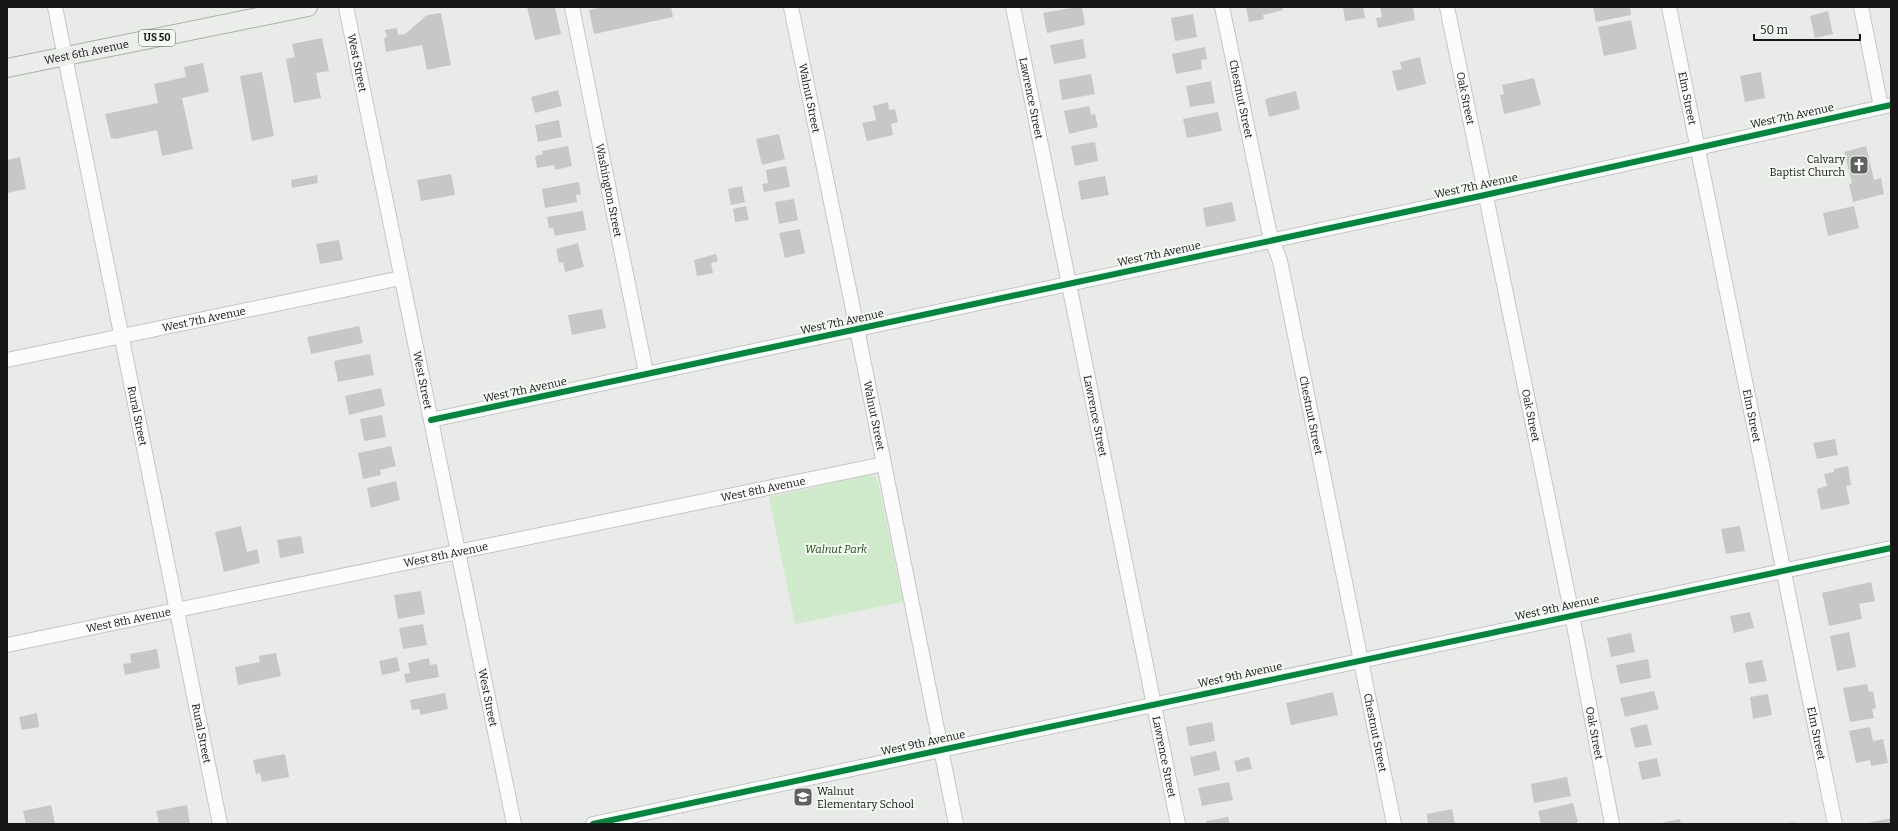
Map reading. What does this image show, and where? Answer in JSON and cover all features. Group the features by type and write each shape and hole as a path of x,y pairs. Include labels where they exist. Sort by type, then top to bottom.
{"main road":[{"name":"West 6th Avenue","path":"7,68 308,7"}],"street":[{"name":"Rural Street","path":"55,7 220,824"},
{"name":"West Street","path":"346,7 514,824"},
{"name":"Washington Street","path":"572,7 646,373"},
{"name":"Walnut Street","path":"791,7 956,824"},
{"name":"Lawrence Street","path":"1013,7 1155,704 1178,824"},
{"name":"Chestnut Street","path":"1222,7 1272,240 1280,261 1362,659 1394,824"},
{"name":"Oak Street","path":"1447,7 1572,615 1612,824"},
{"name":"Elm Street","path":"1668,7 1835,824"},
{"path":"1861,7 1886,106"},
{"name":"West 7th Avenue","path":"431,420 1485,195 1886,106"},
{"name":"West 7th Avenue","path":"7,360 401,278"},
{"name":"West 8th Avenue","path":"7,645 884,464"},
{"name":"West 9th Avenue","path":"593,824 1362,659 1891,548"}],"green space":[{"name":"Walnut Park","path":"870,475 875,477 878,481 903,602 795,624 769,497"}],"building":[{"path":"527,7 555,7 561,34 535,40"},
{"path":"603,7 671,7 673,17 594,34 589,10"},
{"path":"1082,7 1085,25 1047,33 1043,13"},
{"path":"1246,7 1282,7 1283,10 1263,15 1264,19 1249,22"},
{"path":"1343,7 1363,7 1365,18 1345,21"},
{"path":"1380,7 1413,7 1415,20 1378,28 1376,18 1382,17"},
{"path":"1593,7 1630,7 1631,15 1596,22"},
{"path":"1828,11 1833,34 1815,38 1810,16"},
{"path":"441,13 451,65 427,70 422,45 386,52 384,38 387,37 385,30 397,28 398,35 405,34 427,15"},
{"path":"1193,14 1197,37 1175,41 1171,18"},
{"path":"1631,20 1637,49 1604,56 1598,27"},
{"path":"322,38 329,71 316,73 321,98 294,103 286,59 295,57 292,44"},
{"path":"1083,39 1086,58 1054,64 1050,45"},
{"path":"1205,47 1207,59 1201,60 1202,69 1176,74 1172,54"},
{"path":"1420,57 1426,84 1397,91 1392,71 1402,69 1400,62"},
{"path":"203,63 209,92 182,98 193,149 162,156 157,130 115,139 111,138 105,114 158,103 154,84 186,77 184,67"},
{"path":"262,72 274,136 252,141 240,76"},
{"path":"1761,72 1765,98 1745,102 1740,76"},
{"path":"1091,74 1095,94 1062,100 1059,80"},
{"path":"1534,78 1541,105 1504,114 1500,95 1504,94 1502,85"},
{"path":"1211,81 1215,103 1190,107 1186,86"},
{"path":"558,90 562,106 535,113 531,97"},
{"path":"1296,91 1300,109 1269,117 1265,99"},
{"path":"888,102 889,110 895,109 898,122 891,124 893,135 867,141 862,123 876,120 873,106"},
{"path":"1089,106 1091,115 1095,114 1098,127 1069,134 1064,111"},
{"path":"1218,112 1222,131 1187,138 1183,119"},
{"path":"559,120 562,137 538,142 535,125"},
{"path":"779,134 785,159 762,165 756,139"},
{"path":"1095,142 1098,161 1075,166 1071,146"},
{"path":"568,146 572,166 555,170 554,165 537,168 535,156 543,154 542,151"},
{"name":"Calvary Baptist Church","path":"1866,146 1874,180 1881,178 1884,194 1853,202 1849,184 1852,183 1844,152"},
{"path":"20,157 26,189 7,193 7,160"},
{"path":"786,166 790,187 764,192 762,184 768,183 766,170"},
{"path":"451,174 455,195 421,201 417,180"},
{"path":"317,175 318,183 292,188 291,180"},
{"path":"1105,176 1109,195 1081,200 1078,181"},
{"path":"579,182 581,194 576,195 577,202 545,208 542,189"},
{"path":"742,186 745,202 731,205 728,189"},
{"path":"794,199 798,220 779,224 775,202"},
{"path":"1232,202 1236,221 1206,227 1203,208"},
{"path":"746,206 749,220 735,222 733,209"},
{"path":"1854,206 1859,228 1828,236 1823,213"},
{"path":"583,211 586,230 555,236 553,228 549,228 547,217"},
{"path":"800,229 805,253 785,258 779,233"},
{"path":"339,240 343,260 320,264 316,244"},
{"path":"578,243 584,267 565,272 563,262 559,263 556,249"},
{"path":"716,254 718,261 711,263 713,273 697,276 694,260"},
{"path":"602,309 606,328 572,335 568,315"},
{"path":"359,326 363,343 311,354 307,337"},
{"path":"370,354 374,375 338,382 334,361"},
{"path":"381,388 385,406 349,415 345,396"},
{"path":"382,415 386,437 364,441 360,419"},
{"path":"1835,439 1838,455 1817,459 1813,443"},
{"path":"391,446 396,466 380,470 381,475 363,479 358,453"},
{"path":"1848,466 1851,485 1846,486 1850,504 1821,510 1817,489 1827,486 1824,474 1834,472 1834,469"},
{"path":"396,481 400,500 371,508 367,488"},
{"path":"241,526 247,552 257,549 260,563 224,572 215,532"},
{"path":"1740,526 1745,551 1726,554 1721,529"},
{"path":"301,536 304,553 280,558 277,540"},
{"path":"1871,582 1875,601 1859,604 1862,619 1829,626 1822,593"},
{"path":"421,591 425,614 398,619 394,595"},
{"path":"1750,612 1754,628 1734,633 1730,616"},
{"path":"423,624 427,645 403,649 399,628"},
{"path":"1849,632 1856,667 1837,671 1830,636"},
{"path":"1631,633 1635,652 1611,657 1607,638"},
{"path":"157,649 160,668 125,675 123,664 131,663 130,654"},
{"path":"276,653 281,676 238,685 235,667 260,662 259,656"},
{"path":"397,657 400,671 382,675 379,661"},
{"path":"429,658 430,665 437,664 439,677 406,683 404,674 410,673 408,663"},
{"path":"1648,659 1651,678 1620,684 1616,665"},
{"path":"1762,660 1767,681 1749,684 1745,663"},
{"path":"1867,684 1869,692 1873,691 1876,708 1872,709 1874,718 1850,722 1843,688"},
{"path":"1654,691 1659,709 1625,717 1620,698"},
{"path":"1333,692 1338,715 1291,725 1286,703"},
{"path":"445,693 448,709 421,715 419,709 412,710 410,700"},
{"path":"1768,694 1772,715 1753,719 1750,697"},
{"path":"37,713 39,727 22,730 19,717"},
{"path":"1212,722 1215,741 1189,746 1186,727"},
{"path":"1647,724 1652,745 1635,748 1630,728"},
{"path":"1870,727 1873,741 1883,739 1888,763 1871,766 1870,760 1856,763 1849,731"},
{"path":"1216,751 1220,770 1194,776 1190,757"},
{"path":"285,754 289,777 262,782 260,773 256,774 253,760"},
{"path":"1249,757 1252,769 1237,772 1234,761"},
{"path":"1657,758 1661,776 1642,780 1638,762"},
{"path":"1567,777 1571,796 1534,803 1531,784"},
{"path":"1229,782 1233,800 1202,806 1198,788"},
{"path":"1573,803 1578,822 1570,824 1541,824 1538,811"},
{"path":"51,805 55,823 26,824 23,811"},
{"path":"187,805 190,824 159,824 156,811"},
{"path":"1452,809 1455,824 1428,824 1427,814"},
{"path":"1228,817 1230,824 1207,824 1206,821"},
{"path":"1891,818 1891,824 1867,824 1867,823"},
{"path":"1680,819 1681,824 1661,824 1661,823"},
{"path":"1795,822 1796,824 1786,824 1786,823"}],"cycle path":[{"path":"431,420 1485,195 1891,105"},
{"path":"593,824 1891,548"}],"place":[{"name":"Calvary Baptist Church","path":"1859,165"},
{"name":"Walnut Elementary School","path":"803,797"}]}
